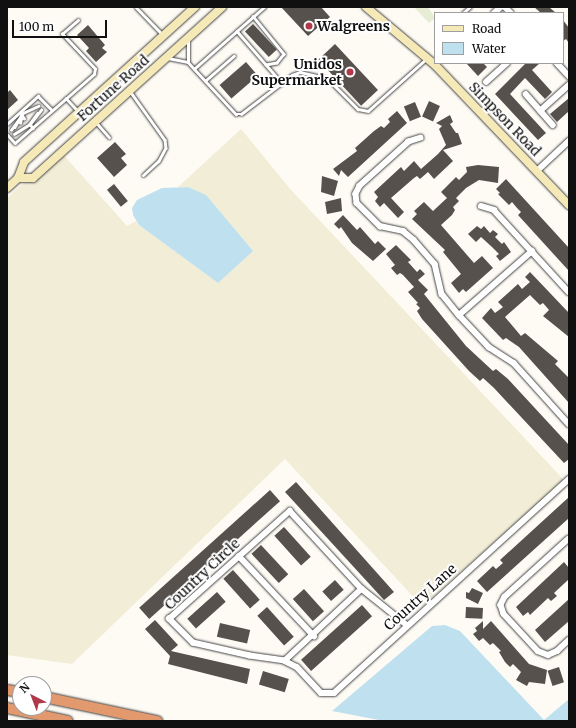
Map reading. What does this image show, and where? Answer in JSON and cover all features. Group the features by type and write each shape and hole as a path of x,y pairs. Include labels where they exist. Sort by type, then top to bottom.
{"highway":[{"path":"52,699 157,721"},
{"path":"7,708 68,721"}],"main road":[{"name":"Fortune Road","path":"11,182 24,162 80,113 194,7"},
{"name":"Fortune Road","path":"11,182 33,178 222,7"},
{"name":"Simpson Road","path":"366,7 434,63"},
{"name":"Simpson Road","path":"436,64 569,205"}],"street":[{"path":"486,82 506,64"},
{"path":"558,64 569,76"},
{"path":"540,111 569,85"},
{"path":"526,94 553,125"},
{"path":"421,138 409,142 360,186 355,198 375,223 385,228 403,231 414,240 435,264 442,294 459,315 489,348 514,363 569,424"},
{"path":"537,171 569,141"},
{"path":"481,206 494,210 569,292"},
{"path":"459,315 532,251"},
{"name":"Country Lane","path":"286,661 297,667 321,693 334,693 569,479"},
{"name":"Country Circle","path":"286,661 250,656 193,643 169,619 290,511 362,589 407,625"},
{"path":"569,539 505,596 501,605 504,614 538,651 548,655 557,651 569,640"},
{"path":"238,556 314,636"},
{"path":"286,661 362,589"}],"lane":[{"path":"136,7 163,35"},
{"path":"194,69 264,7"},
{"path":"253,16 284,54 277,63 266,65"},
{"path":"7,134 15,143 94,74 95,69 62,34 78,20"},
{"path":"237,31 282,83"},
{"path":"189,37 186,55 188,62 236,114 241,114 282,83 300,72 320,74 364,112 378,104 427,58"},
{"path":"205,81 234,56"},
{"path":"165,58 188,62"},
{"path":"130,91 165,140 166,148 159,161 144,175"},
{"path":"11,130 21,114 38,96 52,110"},
{"path":"66,98 80,113"},
{"path":"7,124 21,114 38,106"},
{"path":"15,127 21,114 34,109"},
{"path":"14,134 29,123 41,110"},
{"path":"18,131 29,123 38,113"},
{"path":"21,114 29,114"},
{"path":"21,114 24,118"},
{"path":"20,122 21,114"},
{"path":"23,126 29,123 33,118"},
{"path":"96,122 109,137"},
{"path":"29,123 32,128"}],"shaded area":[{"path":"241,129 291,190 564,480 422,606 285,459 72,664 7,655 7,198 60,151 127,226 136,221 139,225 218,283 188,187 178,187"}],"green space":[{"path":"414,7 428,7 434,16 434,19 429,23"}],"water":[{"path":"188,187 206,195 253,251 218,283 139,225 133,215 132,208 137,200 162,188"},
{"path":"445,625 460,631 544,720 569,699 569,721 384,721 332,711 432,626"}],"building":[{"name":"Walgreens","path":"281,7 321,7 330,17 308,36"},
{"path":"534,7 549,7 555,12 540,12"},
{"path":"564,21 569,28 569,43 566,39 564,40"},
{"path":"253,24 277,50 269,57 245,32"},
{"path":"88,25 105,45 102,48 107,52 96,62 86,51 89,48 77,35"},
{"path":"335,44 378,90 361,106 318,60"},
{"path":"246,62 258,76 231,99 220,85"},
{"path":"467,64 484,64 487,67 478,76"},
{"path":"525,64 539,64 532,70 552,92 545,99 525,78 510,94 546,133 538,140 495,94"},
{"path":"10,90 18,100 7,110 7,93"},
{"path":"569,98 569,111 557,122 550,114"},
{"path":"429,101 440,106 433,121 422,117"},
{"path":"415,102 421,117 410,121 404,106"},
{"path":"397,111 407,123 348,177 341,170 339,176 333,169 357,151 355,148 374,131 381,126 384,128 390,122 388,119"},
{"path":"450,115 453,122 450,124 456,133 458,133 462,144 443,150 453,161 434,179 428,172 420,179 417,176 391,198 404,212 398,218 384,203 380,207 375,201 378,197 374,192 401,167 404,171 414,161 421,169 446,145 439,129 442,126 436,123"},
{"path":"115,142 126,154 121,158 127,165 114,177 97,158"},
{"path":"478,165 499,167 498,183 479,180 466,188 456,198 459,201 453,207 455,210 452,215 441,225 474,263 482,256 493,268 466,292 463,289 459,293 451,283 461,274 443,252 445,250 412,219 417,214 414,211 424,202 433,211 447,198 441,192 456,177 459,180 467,172 466,167"},
{"path":"322,176 338,181 334,196 321,192"},
{"path":"506,179 569,248 569,271 518,215 521,212 512,202 509,205 498,194 500,193 496,189"},
{"path":"114,184 128,201 121,207 107,190"},
{"path":"341,198 342,211 327,214 325,202"},
{"path":"343,215 357,230 360,227 375,244 378,241 386,249 373,261 352,243 341,227 339,229 334,224"},
{"path":"477,226 481,229 484,226 490,233 493,230 498,234 495,237 502,244 504,242 511,252 500,261 496,256 499,254 481,237 476,242 468,234"},
{"path":"396,245 411,260 408,262 417,272 420,269 425,274 418,280 428,290 424,294 466,346 493,371 496,369 508,379 569,445 569,459 564,463 494,388 483,378 480,381 469,371 422,319 417,311 420,308 416,304 418,303 408,292 414,287 403,275 400,273 397,275 391,268 395,265 386,254"},
{"path":"530,272 569,313 569,337 543,316 549,310 543,303 540,305 530,295 505,317 521,336 525,333 558,361 555,364 569,378 569,403 519,347 506,338 503,340 482,318 491,308 495,313 503,307 498,302 518,284 522,289 530,282 525,277"},
{"path":"296,482 394,592 384,600 285,492"},
{"path":"270,490 280,501 149,619 139,608"},
{"path":"569,497 569,518 487,592 477,581 493,566 496,569 503,563 500,560"},
{"path":"284,527 311,557 301,565 274,536"},
{"path":"261,545 288,574 279,583 251,554"},
{"path":"564,562 569,568 568,580 554,593 557,596 551,601 548,598 530,615 528,612 523,616 516,607"},
{"path":"233,570 260,600 250,608 223,579"},
{"path":"335,580 344,590 331,601 322,591"},
{"path":"472,588 483,593 478,604 466,598 466,592 469,593"},
{"path":"304,589 324,611 313,621 293,599"},
{"path":"217,592 226,602 196,628 187,619"},
{"path":"569,599 569,621 545,642 535,630"},
{"path":"362,605 372,616 311,671 301,660"},
{"path":"267,607 294,637 284,645 257,616"},
{"path":"466,607 483,608 482,619 465,618"},
{"path":"155,620 178,645 171,651 250,669 247,684 168,664 170,656 145,629"},
{"path":"483,621 483,629 491,621 529,664 547,670 545,684 529,682 527,686 516,680 521,672 513,664 510,667 505,662 499,652 501,651 493,643 490,645 483,638 479,641 473,634 477,631 475,628"},
{"path":"220,623 250,630 247,644 217,637"},
{"path":"559,667 564,682 553,686 548,671"},
{"path":"263,671 289,679 285,692 259,684"}],"place":[{"name":"Walgreens","path":"309,26"},
{"name":"Unidos Supermarket","path":"350,72"}]}
